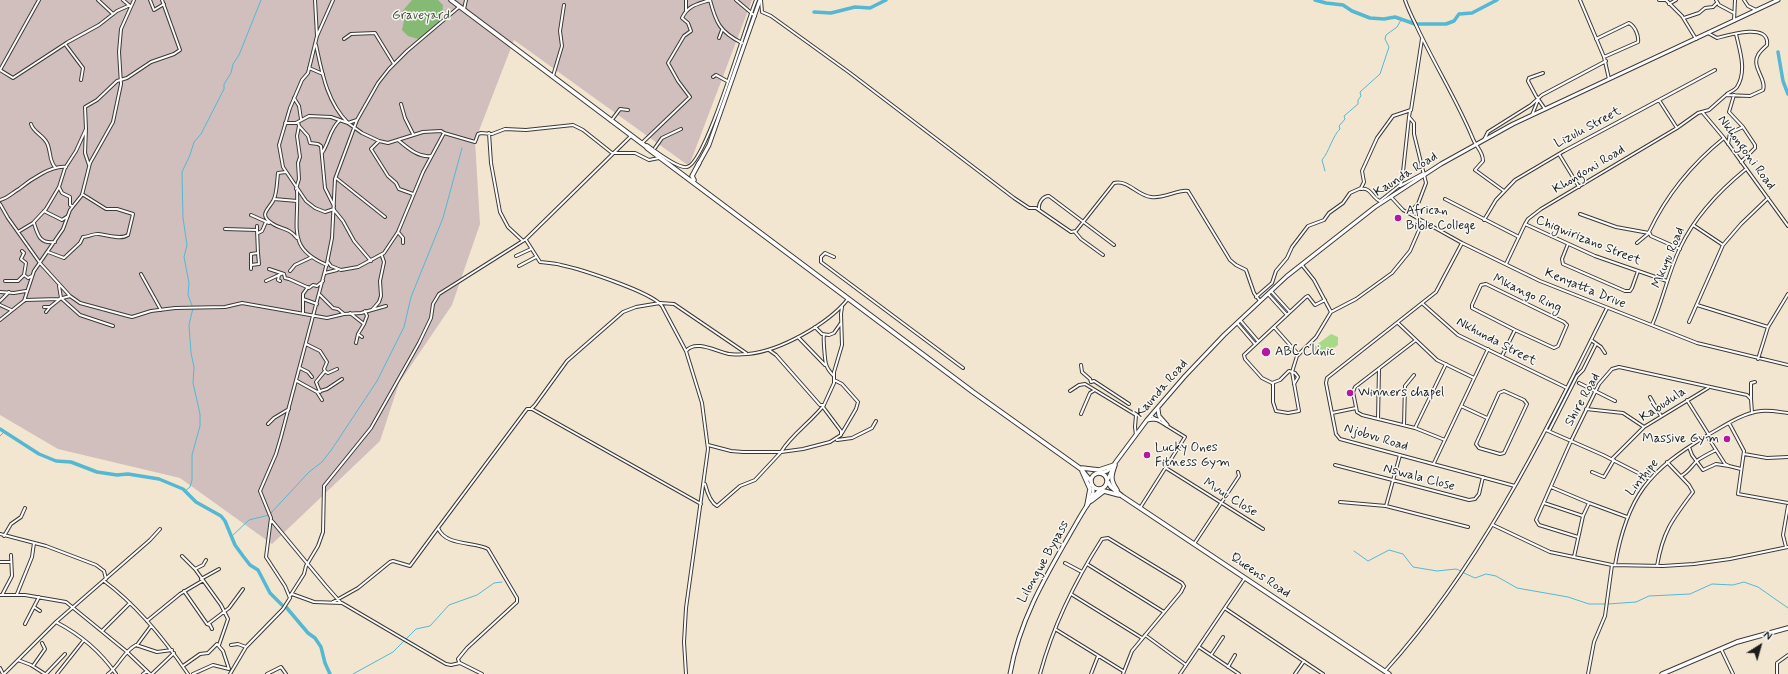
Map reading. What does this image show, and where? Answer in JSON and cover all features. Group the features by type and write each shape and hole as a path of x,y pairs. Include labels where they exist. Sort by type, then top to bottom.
{"highway":[{"path":"451,0 611,121 643,143 659,158 702,187"},
{"path":"647,148 685,173 693,172"},
{"path":"699,164 692,176 694,180 735,213"},
{"path":"672,165 1024,430 1076,466 1089,472 1105,475 1119,494"},
{"path":"1082,468 1099,470 1115,464"},
{"path":"1115,464 1111,480 1119,494"},
{"path":"1082,468 1093,486 1097,489 1109,489 1119,494"},
{"path":"1082,468 1090,489 1087,507"},
{"path":"1091,481 1093,476 1099,473"},
{"path":"1102,489 1108,480"},
{"path":"1091,501 1104,491 1119,494"},
{"name":"Queens Road","path":"1119,494 1389,674"},
{"path":"1662,674 1748,638 1788,628"}],"main road":[{"path":"688,178 699,164 709,145 761,0"},
{"name":"Kaunda Road","path":"1108,480 1115,464 1147,420 1236,323 1302,264 1349,226 1390,196 1424,174 1476,144 1531,116 1778,0"},
{"path":"1158,409 1159,416 1167,425"},
{"path":"1147,420 1159,420"},
{"name":"Kaunda Road","path":"1099,473 1107,471 1115,464"},
{"name":"Lilongwe Bypass","path":"1087,507 1093,493 1093,486"},
{"name":"Lilongwe Bypass","path":"1010,674 1018,643 1033,601 1047,574 1087,507 1102,489"}],"street":[{"path":"39,0 22,28 0,70 13,78 65,44 99,25 113,14 131,6"},
{"path":"98,0 113,14"},
{"path":"123,0 131,6"},
{"path":"24,301 32,276 63,229 72,206 82,194 89,166 113,122 121,84 119,52 121,29 134,0"},
{"path":"150,0 155,11 164,4"},
{"path":"89,166 85,154 85,107 120,80 127,78 151,62 174,54 180,50 162,0"},
{"path":"315,0 316,44 309,68 294,98 285,123 279,145 280,157 286,172 306,201 315,208 327,212 334,208"},
{"path":"317,36 332,0"},
{"path":"464,10 466,0"},
{"path":"686,0 686,11"},
{"path":"745,45 741,43 724,33 714,18 710,0 699,2 686,11 682,18 690,27 691,31 684,36 668,63 678,81 690,97 643,143 669,161 683,167 687,167 692,164 701,153 712,125 741,43 756,0"},
{"path":"736,0 755,16"},
{"path":"761,0 762,11"},
{"path":"1406,0 1410,14 1422,39 1483,156 1482,162 1475,169 1478,174 1504,191"},
{"path":"1580,0 1606,61 1609,79"},
{"path":"1659,0 1666,0 1684,18 1696,39"},
{"path":"1669,4 1676,0"},
{"path":"1734,20 1735,0"},
{"path":"1744,0 1748,6 1756,10"},
{"path":"1684,18 1699,13 1705,8 1714,6 1716,1 1734,13"},
{"path":"553,76 562,46 560,31 564,5"},
{"path":"342,603 314,602 291,595 266,557 266,544 271,520 270,513 260,491 276,454 320,295 328,260 336,178 357,120 378,83 394,64 441,21 460,7"},
{"path":"757,9 771,16 844,69 1014,198 1029,208 1039,210 1071,232 1075,232 1103,255"},
{"path":"1596,39 1629,23 1632,24 1638,37 1638,42 1604,57"},
{"path":"719,38 722,29"},
{"path":"1708,33 1717,38 1753,31 1764,36 1768,43 1757,55 1756,59 1756,64 1764,85 1763,90 1750,96 1726,95"},
{"path":"344,39 351,34 375,33 394,64"},
{"name":"Khongoni Road","path":"1506,264 1528,219 1541,209 1677,128 1698,113 1709,110 1737,86 1742,69 1742,62 1736,34"},
{"path":"1399,186 1403,176 1409,117 1422,39"},
{"path":"65,44 83,68 81,80"},
{"path":"316,44 323,74 332,101 339,114 354,128 379,141 390,143 413,134 426,131 441,132 475,142 479,133 494,133 508,128 526,130 572,125 583,130 614,154 636,153 649,160 659,158"},
{"path":"1484,140 1488,132 1512,118 1543,94 1606,61"},
{"path":"309,68 323,74"},
{"name":"Lizulu Street","path":"1484,220 1496,200 1515,180 1559,154 1715,70"},
{"path":"1543,73 1528,80 1538,99 1546,109"},
{"path":"713,77 716,75 727,81"},
{"path":"1734,95 1729,112 1743,127 1755,148 1741,162"},
{"path":"294,98 299,106 301,119"},
{"path":"1531,116 1538,99"},
{"path":"1659,100 1677,128"},
{"path":"402,104 405,118 413,134"},
{"path":"611,121 620,109 628,110"},
{"path":"1360,189 1364,182 1362,171 1377,138 1393,116 1410,111"},
{"name":"Nkhongoni Road","path":"1702,112 1707,116 1724,138 1788,226"},
{"path":"285,123 298,122 301,119 314,115 348,123 357,120"},
{"path":"1409,117 1414,122 1414,134 1426,183 1425,189 1415,208 1409,213"},
{"path":"322,153 327,144 332,128 340,120"},
{"path":"297,238 297,189 299,179 298,163 300,157 297,136 299,126 298,122"},
{"path":"31,124 33,130 46,141 51,151 52,164 55,167"},
{"path":"299,126 308,136 310,143 320,144 325,188 334,208 344,221 354,241 371,261"},
{"path":"18,232 33,223 44,211 59,187 66,167 76,151 86,127"},
{"path":"1728,144 1730,133 1743,127"},
{"path":"655,148 662,138 681,129"},
{"path":"325,273 339,269 358,267 382,256 388,249 398,232 413,194 444,133"},
{"path":"488,133 500,212 508,227 523,242"},
{"path":"230,674 246,647 283,609 303,576 318,546 323,532 324,486 371,428 419,343 431,318 436,299 439,294 456,283 471,276 481,267 523,242 632,136"},
{"path":"1637,243 1649,232 1680,181 1724,138"},
{"path":"398,140 412,151 424,156 432,156"},
{"path":"379,141 371,149 388,176 395,182 400,190 413,194"},
{"path":"1559,154 1579,187"},
{"path":"0,200 7,198 20,188 55,167 66,167"},
{"name":"Mkuyu Road","path":"1652,325 1680,249 1693,225 1720,191 1746,169"},
{"path":"272,224 267,220 265,214 267,208 274,199 278,173 286,172"},
{"path":"1256,297 1272,283 1276,271 1287,258 1292,247 1308,226 1324,220 1329,213 1343,203 1350,193 1365,188 1369,190 1377,200 1380,201 1399,186 1424,174"},
{"path":"336,178 385,217"},
{"path":"1075,232 1114,183 1122,183 1142,195 1152,198 1165,197 1183,191 1188,191 1230,260 1246,270 1256,297 1260,301"},
{"path":"59,187 62,193 70,197 70,204 72,206"},
{"path":"48,252 64,258 80,243 83,237 98,233 125,237 128,235 133,214 117,209 106,209 82,194"},
{"path":"1039,210 1039,204 1043,198 1049,196 1114,245"},
{"name":"Kenyatta Drive","path":"1390,196 1398,206 1409,213 1462,243 1540,281 1706,346 1788,365"},
{"path":"1689,322 1723,245 1741,224 1768,198"},
{"path":"274,199 297,201"},
{"path":"1445,199 1518,237"},
{"path":"0,204 40,263 58,285 80,303 130,316 183,307 225,307 242,303 327,318 386,306"},
{"path":"44,211 62,220 68,216"},
{"path":"1580,214 1616,227 1649,232 1651,236 1680,249"},
{"path":"251,215 266,222 286,228 292,232 301,246 312,257 327,265"},
{"path":"1273,383 1273,402 1276,411 1279,413 1299,411 1292,372 1294,361 1298,354 1316,337 1331,312 1356,299 1392,273 1410,251 1424,221"},
{"path":"225,229 257,232 262,231 266,222"},
{"path":"33,223 37,234 42,240 48,243 55,242"},
{"name":"Chigwirizano Street","path":"1525,224 1595,256 1667,281"},
{"path":"1693,225 1723,245"},
{"path":"251,265 259,264 257,226"},
{"path":"292,232 297,231"},
{"path":"398,232 403,238 403,243"},
{"path":"526,239 536,258 540,262 561,264 593,274 639,292 660,303 686,351 702,403 708,445 705,481 685,620 686,674"},
{"name":"Njobvu Road","path":"1462,243 1440,287 1422,304 1327,377 1326,383 1336,434 1339,438 1515,486"},
{"path":"1568,244 1562,259 1562,264 1618,288 1630,291 1638,271"},
{"path":"516,256 531,249"},
{"path":"5,281 18,281 24,274 26,262 21,259 24,253 22,251"},
{"path":"251,269 251,254 258,252"},
{"path":"834,257 825,253 821,257 821,262 963,368"},
{"path":"372,310 380,300 380,281 384,262 382,256"},
{"path":"290,271 295,265 312,257"},
{"path":"519,266 536,258"},
{"path":"328,260 331,266 339,269"},
{"path":"1302,264 1314,280 1331,312"},
{"path":"269,269 284,275 285,278 289,278 308,287"},
{"path":"24,274 28,278 32,276"},
{"path":"141,274 161,310"},
{"path":"280,274 278,280 280,281"},
{"path":"266,281 280,274"},
{"path":"303,313 304,292 308,287 312,287 313,285 317,286 323,281"},
{"name":"Mkango Ring","path":"1485,284 1490,286 1564,322 1567,326 1558,346 1554,348 1514,330 1472,308 1481,285 1485,284"},
{"path":"58,285 61,298 80,316 113,326"},
{"path":"1271,291 1290,312"},
{"path":"0,292 26,293"},
{"path":"0,301 9,292"},
{"path":"26,293 30,299"},
{"path":"1268,294 1287,315"},
{"path":"1758,359 1768,327 1788,294"},
{"path":"320,295 333,308 338,309 344,314"},
{"path":"0,320 24,301 30,299 61,298 70,296"},
{"path":"1292,372 1288,372 1280,380 1273,383 1262,378 1244,358 1245,354 1258,340 1307,296 1316,304 1325,300"},
{"path":"46,312 61,298"},
{"path":"686,351 691,347 700,347 731,354 748,354 768,350 798,337 815,327 842,306 848,298"},
{"path":"303,299 317,304"},
{"path":"332,602 358,588 390,562 393,561 410,566 525,410 536,405 562,366 614,319 628,309 660,303 676,305 748,354"},
{"name":"Nkhunda Street","path":"1422,304 1453,332 1567,388"},
{"path":"0,305 11,310"},
{"path":"1697,305 1768,327"},
{"path":"833,376 843,340 841,322 842,306"},
{"path":"44,307 50,307"},
{"path":"1385,671 1460,575 1492,525 1546,430 1607,308"},
{"path":"356,343 358,334 367,316 365,311"},
{"path":"350,313 364,324"},
{"path":"1240,320 1258,340"},
{"path":"815,327 824,335 832,334 841,322"},
{"path":"1398,322 1438,360 1474,378"},
{"path":"1236,323 1255,344"},
{"path":"1274,327 1298,354"},
{"path":"1502,356 1514,330"},
{"path":"358,334 362,337"},
{"path":"824,335 822,340 827,367"},
{"path":"705,481 709,496 717,506 740,486 755,480 797,432 812,420 824,405 834,380 833,376 827,367 798,337"},
{"path":"1416,340 1354,388 1353,392 1356,408 1360,415 1415,428 1445,440"},
{"path":"1591,340 1603,348 1605,353"},
{"path":"306,344 320,351 326,358 327,362 324,369 325,371 316,382 318,392 322,400"},
{"path":"1549,431 1577,376 1583,370 1596,344"},
{"path":"775,346 776,355"},
{"path":"768,350 776,355 818,403 824,405"},
{"path":"1434,463 1488,350"},
{"path":"1415,428 1446,364"},
{"path":"1081,365 1082,372 1092,381 1128,404"},
{"name":"Shire Road","path":"1578,537 1538,524 1536,520 1595,391 1605,376 1614,368 1619,367 1747,395 1750,399"},
{"path":"300,368 308,372 312,377"},
{"path":"325,371 328,373 337,369"},
{"path":"1378,419 1379,369"},
{"path":"1292,372 1298,377 1294,384"},
{"path":"1404,425 1405,386 1414,375"},
{"path":"318,392 342,379"},
{"path":"834,380 842,384 858,402 850,422 835,440"},
{"path":"297,381 318,392"},
{"path":"1091,387 1092,381"},
{"path":"1752,413 1750,399 1752,383 1755,382"},
{"path":"1579,383 1615,401"},
{"path":"1070,391 1082,384 1091,387 1121,404 1136,414 1136,435"},
{"name":"Kabudula","path":"1592,472 1604,478 1613,460 1644,427 1710,387"},
{"path":"1081,414 1090,393 1095,390"},
{"path":"1501,391 1511,394 1526,403 1526,407 1503,454 1476,446 1488,418 1501,391"},
{"path":"1650,397 1661,416"},
{"path":"1687,400 1716,450 1725,464 1729,466"},
{"path":"824,405 824,409 842,433"},
{"path":"1461,406 1488,418"},
{"path":"530,408 701,504"},
{"path":"1332,413 1356,408"},
{"path":"268,424 274,418 289,409"},
{"path":"1586,409 1624,413 1644,427"},
{"name":"Linthipe","path":"1588,674 1594,642 1605,616 1620,538 1632,506 1650,479 1667,462 1729,423 1752,413 1765,411 1788,413"},
{"path":"1140,508 1186,437 1151,416"},
{"path":"708,445 731,451 743,452 781,452 803,449 835,440 852,438 872,428 876,422"},
{"path":"1492,525 1550,552 1614,565 1657,566 1730,559 1787,547 1783,534 1788,505 1738,494 1744,454 1742,445 1729,423"},
{"path":"1546,430 1613,460 1650,479"},
{"path":"1689,447 1696,462 1704,470 1716,464 1741,469"},
{"path":"1681,476 1688,472 1690,467 1696,462 1716,450"},
{"path":"1744,454 1767,458 1788,457"},
{"path":"1386,506 1400,455"},
{"path":"1657,566 1662,540 1670,524 1693,492 1681,476 1667,462"},
{"name":"Nswala Close","path":"1335,465 1471,500 1478,496 1484,477"},
{"name":"Mvuu Close","path":"1166,468 1263,529"},
{"path":"1194,544 1239,476 1238,472"},
{"path":"1551,487 1627,517"},
{"path":"1340,502 1386,506 1468,527"},
{"path":"1543,503 1583,516"},
{"path":"1574,557 1583,516 1589,503"},
{"path":"4,536 11,524 21,517 25,508"},
{"path":"271,520 342,603 446,664 451,665 459,662 482,674"},
{"path":"438,528 440,532 455,542 488,549 517,598 517,602 467,648 458,659 459,662"},
{"path":"0,668 3,674 56,622 150,540 160,529"},
{"path":"0,534 34,543 96,565 104,571 105,580 130,603 172,650 188,674"},
{"path":"1040,674 1055,629 1070,594 1104,538 1111,538 1182,583 1184,586 1181,592 1131,653 1123,673 1055,629"},
{"path":"17,594 32,557 34,543"},
{"path":"1,595 11,578 10,555"},
{"path":"182,556 195,570 221,605 228,618 228,623 218,645 216,644 206,654 200,654 183,666"},
{"path":"195,570 203,565 206,560"},
{"path":"0,562 10,562"},
{"path":"1065,563 1082,572"},
{"path":"1087,564 1164,612"},
{"path":"147,621 184,591 219,569"},
{"path":"1180,674 1226,609 1245,578"},
{"path":"208,624 229,608 243,589"},
{"path":"184,591 206,624 208,624 212,629"},
{"path":"1,595 17,594 60,600 73,607 151,674 174,653"},
{"path":"1070,594 1142,638"},
{"path":"25,624 39,597"},
{"path":"102,631 130,603"},
{"path":"34,607 40,611"},
{"path":"1226,609 1323,674"},
{"path":"56,622 84,640 116,674"},
{"path":"108,674 113,670 126,651 137,645 151,626"},
{"path":"1145,635 1186,665"},
{"path":"1211,655 1223,637"},
{"path":"57,674 84,640"},
{"path":"33,666 45,649 42,643"},
{"path":"231,645 238,644 246,647"},
{"path":"137,645 157,652 172,650"},
{"path":"218,645 229,668"},
{"path":"1199,647 1239,674"},
{"path":"1721,649 1733,674"},
{"path":"18,660 33,666 45,674 65,654"},
{"path":"1228,667 1235,655"},
{"path":"1091,674 1098,656"},
{"path":"1777,674 1777,663 1788,656"},
{"path":"1295,674 1304,661"},
{"path":"193,674 213,665 233,668"},
{"path":"267,674 281,667 286,674"},
{"path":"143,674 147,671"}],"shaded area":[{"path":"0,0 752,0 689,166 514,40 475,141 480,224 452,305 399,383 380,441 272,544 180,478 58,449 0,415"}],"green space":[{"name":"Graveyard","path":"412,0 438,0 443,5 442,19 418,39 408,36 402,30 405,16 400,14"},
{"path":"1331,334 1338,337 1338,345 1324,355 1317,355 1315,352 1315,346"}],"waterway":[{"path":"185,491 190,487 192,480 192,455 200,426 200,414 193,383 194,367 191,353 189,325 193,308 188,295 189,283 184,257 187,245 183,218 182,172 194,142 201,134 224,89 224,84 239,55 261,0"},
{"path":"814,12 831,13 855,7 870,8 886,0"},
{"path":"1315,0 1343,5 1352,11 1370,18 1384,19 1395,17 1415,24"},
{"path":"1416,24 1446,24 1454,21 1459,14 1472,13 1497,0"},
{"path":"1325,171 1322,160 1327,153 1335,135 1340,129 1339,126 1345,119 1344,116 1358,104 1358,100 1361,96 1360,92 1380,74 1389,47 1385,39 1386,35 1397,27 1401,20"},
{"path":"1778,52 1783,81 1788,94"},
{"path":"271,513 309,472 322,462 377,381 404,327 411,297 443,218 462,148"},
{"path":"0,429 39,454 56,461 71,462 97,472 117,475 128,474 159,479 183,489 196,502 221,516 225,521 235,545 250,565 258,570 270,593 283,606"},
{"path":"0,436 4,432"},
{"path":"232,536 249,520 269,515"},
{"path":"1354,551 1368,561 1389,550 1403,554 1413,567 1437,571 1456,569 1461,571"},
{"path":"1464,573 1475,578 1486,574 1496,576 1517,588 1568,597 1589,604 1606,604"},
{"path":"353,674 393,652 416,629 430,626 449,605 477,595 494,583 502,582"},
{"path":"1608,604 1636,602 1649,596 1690,594 1712,584 1733,585 1744,582 1758,587 1788,608"},
{"path":"286,607 308,633 315,638 321,647 325,663 330,674"}],"place":[{"name":"African Bible College","path":"1398,218"},
{"name":"ABC Clinic","path":"1266,352"},
{"name":"Winners chapel","path":"1350,393"},
{"name":"Massive Gym","path":"1727,439"},
{"name":"Lucky Ones Fitness Gym","path":"1147,455"}]}
